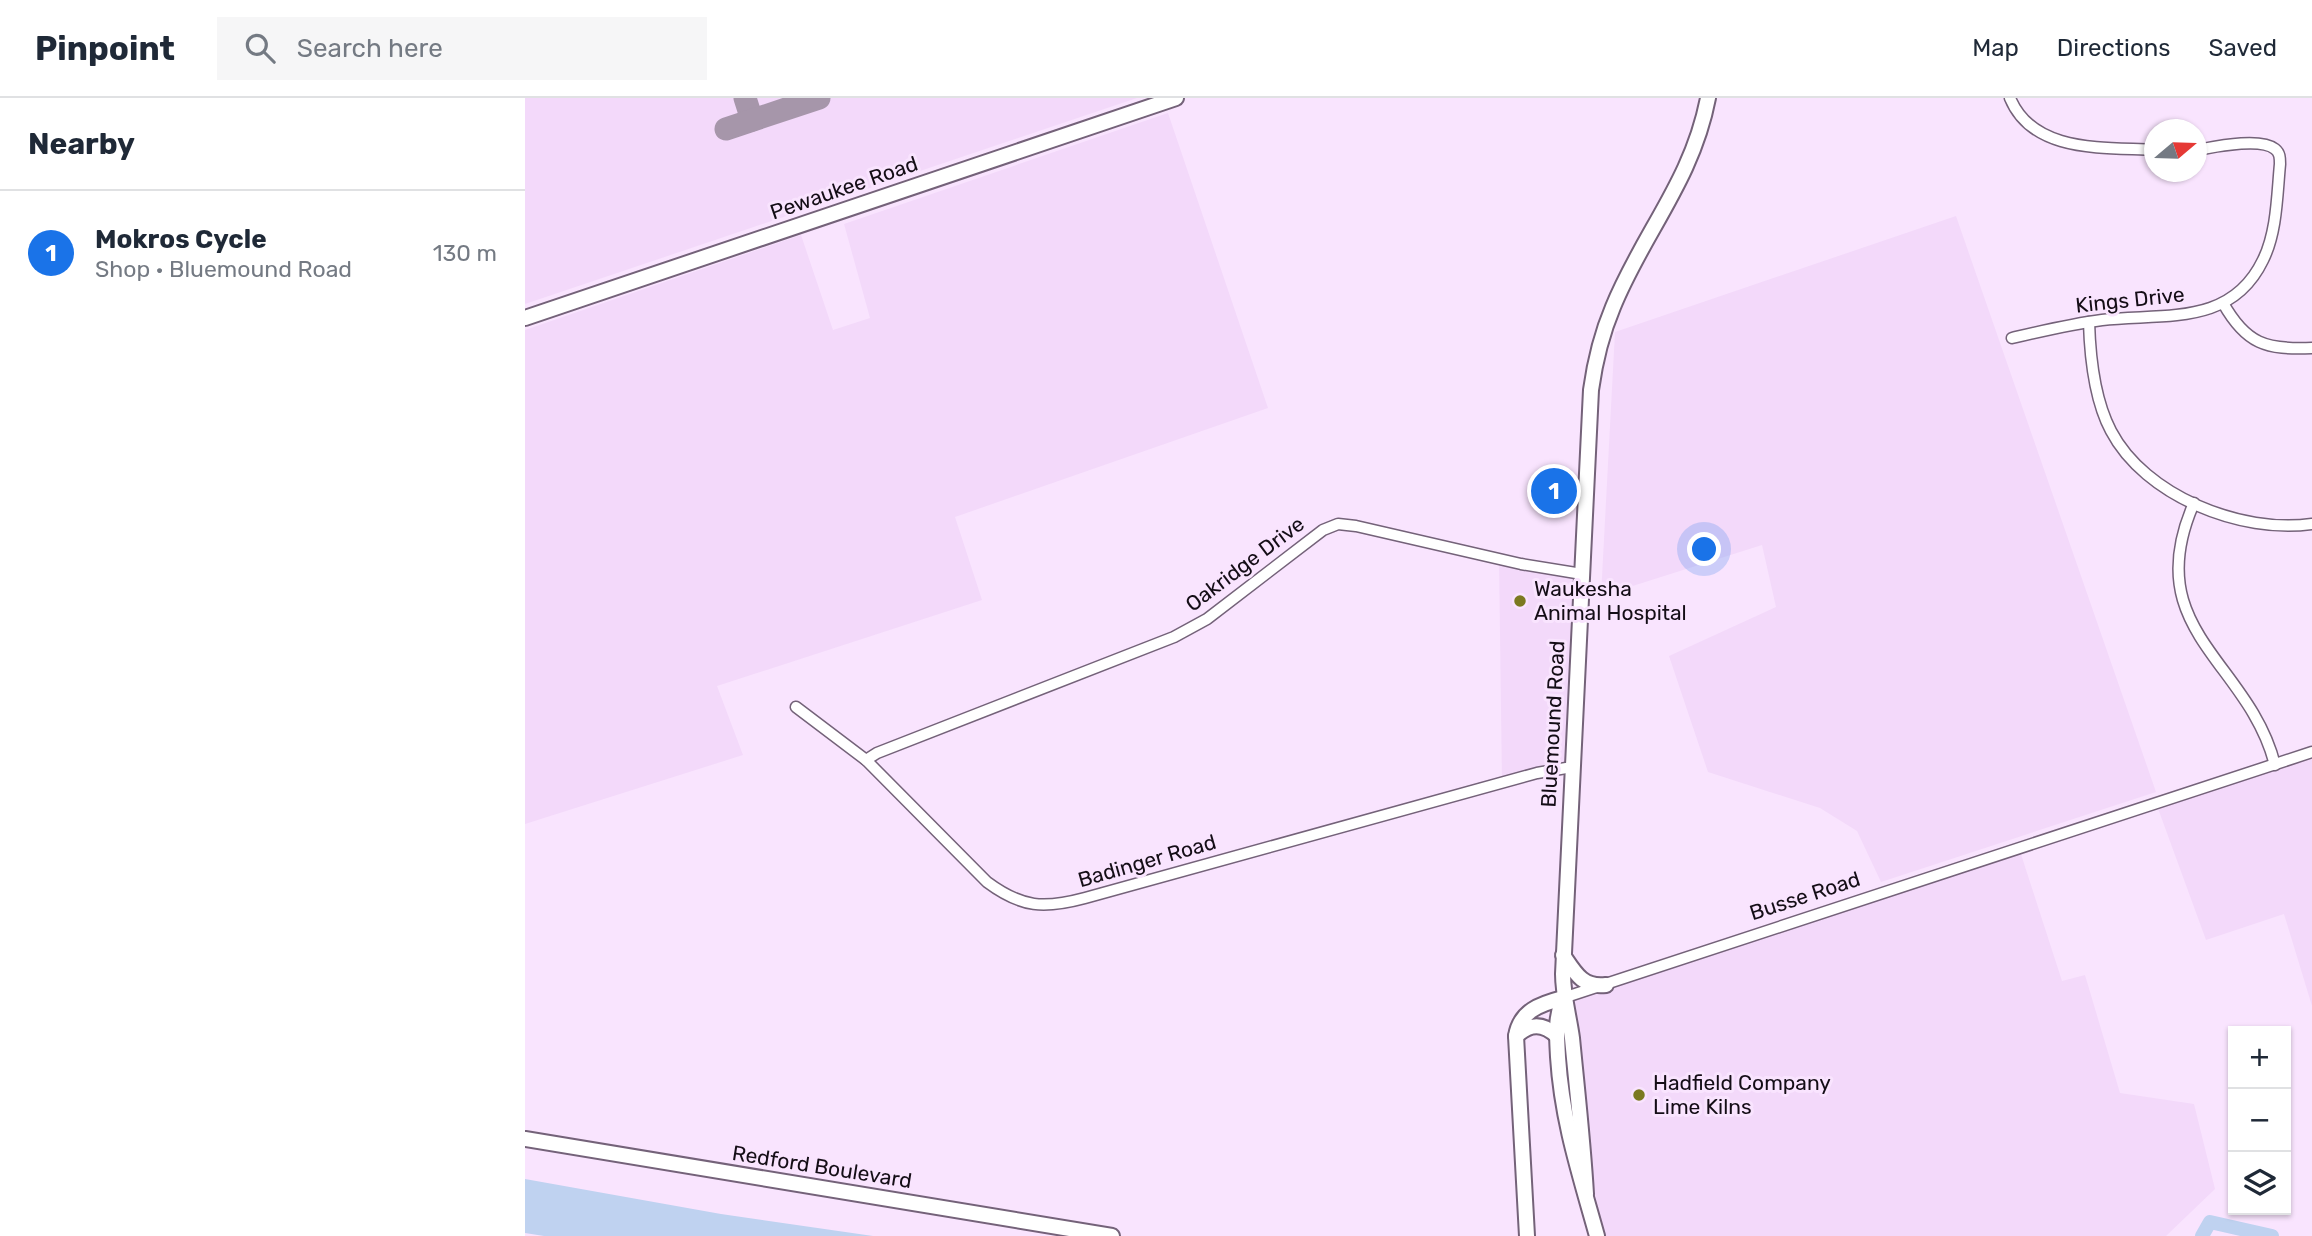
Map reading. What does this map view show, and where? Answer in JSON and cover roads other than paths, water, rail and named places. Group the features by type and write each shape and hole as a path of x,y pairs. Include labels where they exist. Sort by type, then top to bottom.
{"main road":[{"name":"Pewaukee Road","path":"527,316 1176,98"},
{"name":"Bluemound Road","path":"1597,1236 1567,1130 1557,1036 1557,1015 1563,998 1588,414 1592,380 1601,342 1622,288 1686,168 1708,98"},
{"path":"1563,955 1574,972 1586,983 1594,986 1607,985"},
{"name":"Bluemound Road","path":"1563,998 1571,1029 1586,1194"},
{"name":"Busse Road","path":"1516,1037 1520,1022 1530,1011 1563,998"},
{"path":"1527,1236 1516,1037 1524,1029 1535,1026 1548,1027 1557,1036"},
{"name":"Redford Boulevard","path":"525,1139 1112,1236"}],"street":[{"path":"2010,98 2027,122 2055,140 2073,145 2144,149"},
{"name":"Kings Drive","path":"2012,338 2089,322 2192,314 2223,303 2239,291 2263,260 2270,239 2279,156 2273,148 2253,144 2207,149"},
{"path":"2223,303 2239,329 2251,339 2280,348 2312,348"},
{"path":"2089,322 2099,401 2111,432 2135,465 2194,503 2246,523 2279,526 2312,524"},
{"path":"2194,503 2183,534 2179,557 2179,581 2183,599 2200,639 2255,716 2275,765"},
{"name":"Oakridge Drive","path":"866,760 877,753 1199,625 1300,547 1333,525 1356,526 1521,565 1582,574"},
{"name":"Badinger Road","path":"796,706 866,760 987,882 1016,900 1046,905 1085,898 1537,774 1572,767"},
{"name":"Busse Road","path":"1563,998 2312,752"}],"water":[{"path":"525,1179 721,1214 873,1236 544,1236 525,1233"}],"waterway":[{"path":"2202,1236 2210,1222 2272,1236"}],"place":[{"name":"Mokros Cycle","path":"1554,491"},
{"name":"Waukesha Animal Hospital","path":"1520,601"},
{"name":"Hadfield Company Lime Kilns","path":"1639,1095"}]}
